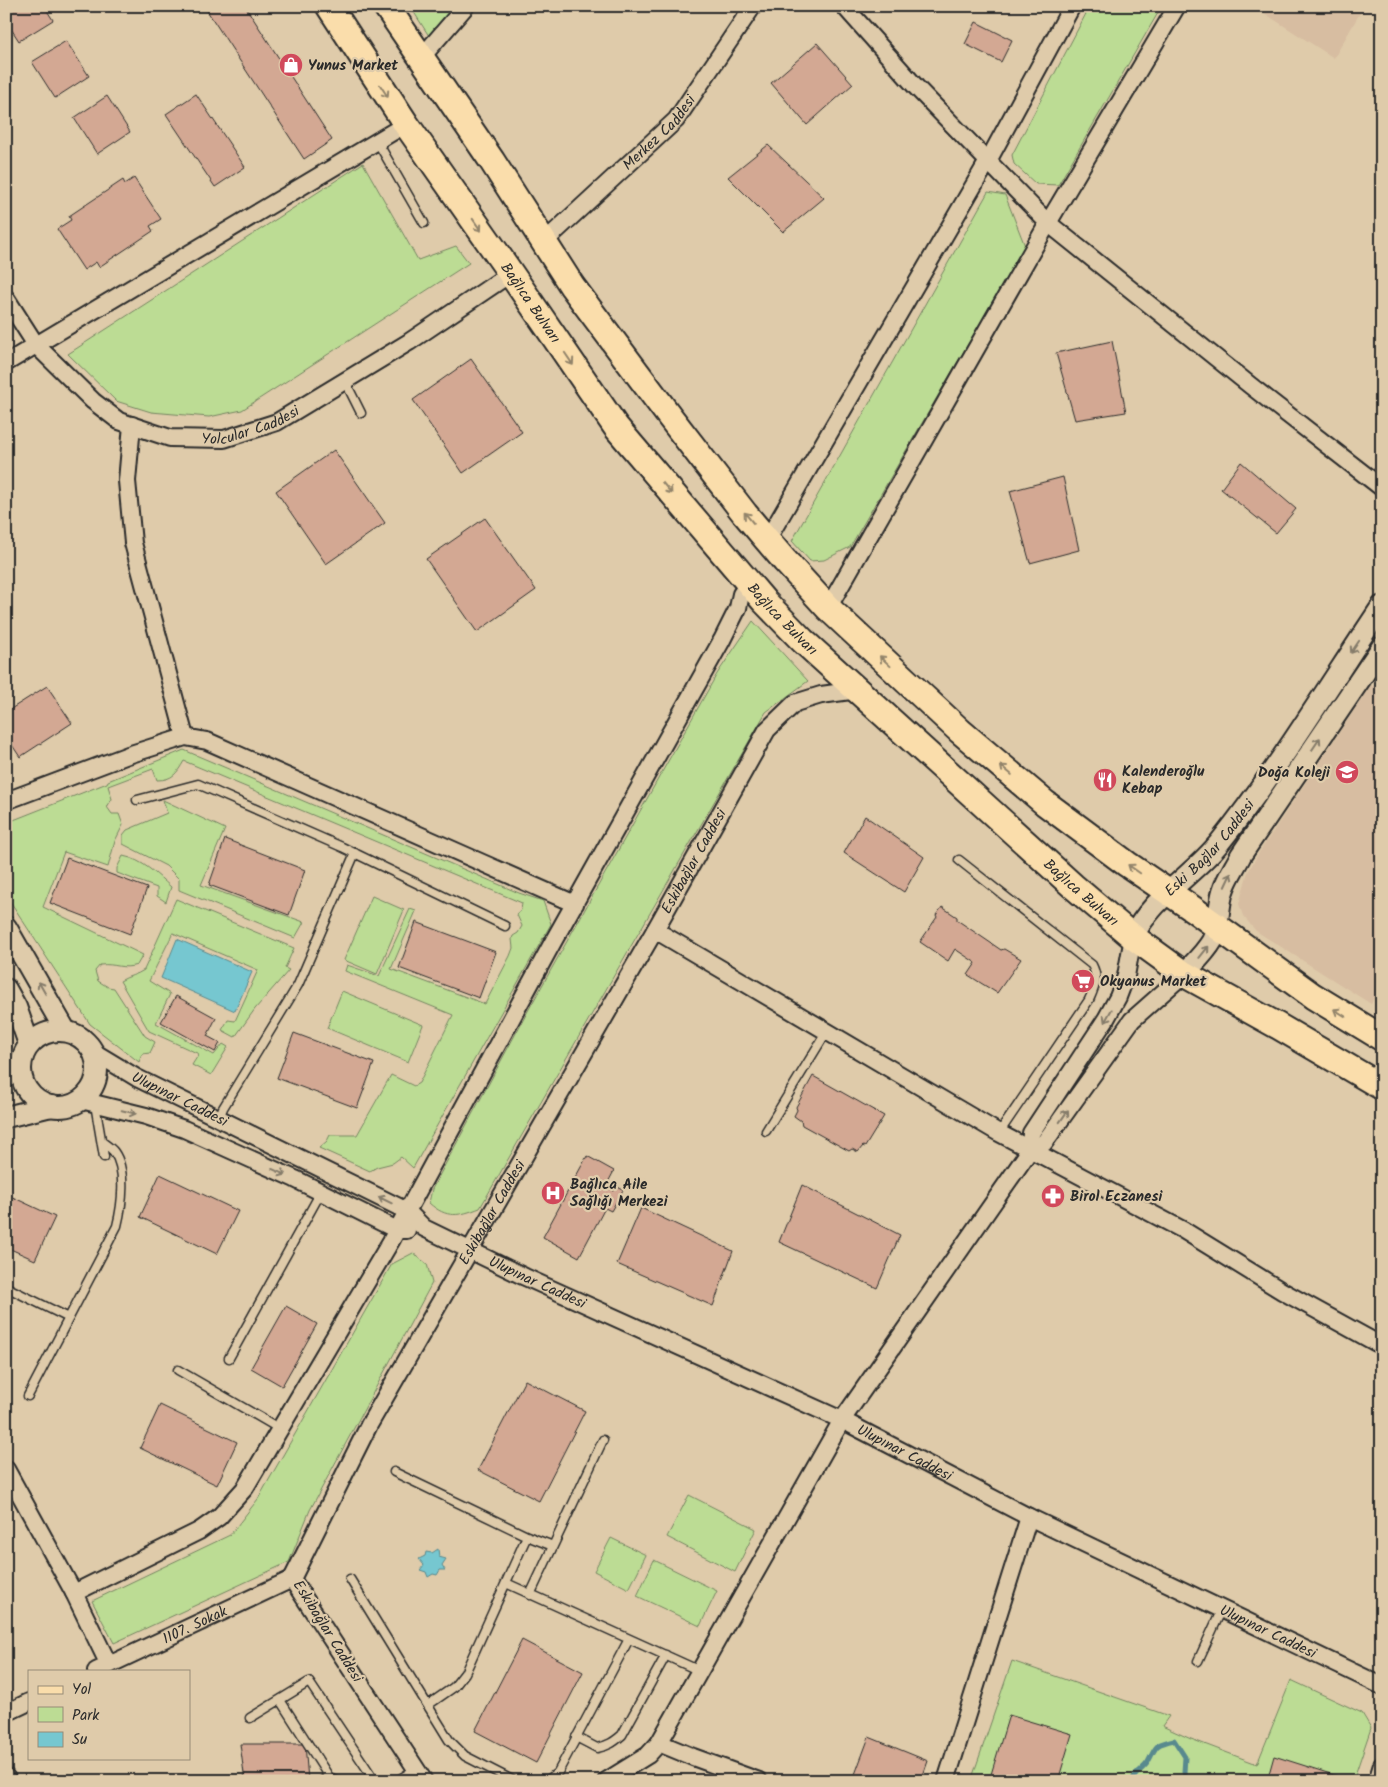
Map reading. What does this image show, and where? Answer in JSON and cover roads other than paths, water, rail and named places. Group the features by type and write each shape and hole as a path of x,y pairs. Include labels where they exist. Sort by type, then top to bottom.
{"main road":[{"name":"Bağlıca Bulvarı","path":"329,6 406,124 616,427 748,584 804,641 1073,886 1133,937 1184,974 1382,1087"},
{"path":"386,6 492,161 572,286 645,384 767,540 828,608 960,732 1045,803 1126,864 1313,996 1382,1038"}],"street":[{"path":"421,58 466,6"},
{"name":"Merkez Caddesi","path":"544,242 676,120 752,6"},
{"path":"844,6 916,87 1048,223 1251,386 1382,488"},
{"path":"767,540 988,161 1072,6"},
{"path":"828,608 1048,223 1177,6"},
{"path":"6,363 406,124"},
{"name":"Yolcular Caddesi","path":"6,298 36,345 93,401 119,421 170,438 224,439 277,422 409,342 510,273"},
{"path":"132,425 126,481 133,543 185,737"},
{"path":"74,1593 199,1531 219,1517 245,1488 397,1230 722,640 738,608 741,594 748,584"},
{"name":"Eski Bağlar Caddesi","path":"1133,937 1140,922 1167,892 1201,863 1220,842 1276,765 1382,606"},
{"path":"1030,1150 1044,1144 1132,1020 1184,974 1206,950 1217,927 1223,892 1228,878 1241,855 1382,647"},
{"name":"Eskibağlar Caddesi","path":"420,1775 292,1579 369,1425 655,930 767,730 795,703 821,695 858,690"},
{"path":"6,801 128,755 185,737 207,741 575,904"},
{"path":"6,927 65,1030"},
{"path":"655,930 999,1133 1183,1230 1282,1291 1382,1346"},
{"path":"606,1781 648,1755 659,1743 842,1420 1030,1150 1031,1133 1106,1019 1118,997 1126,976 1133,937"},
{"path":"6,989 16,1007 25,1051 21,1074 26,1089 32,1097 41,1103 61,1107 88,1102 96,1079 97,1065 94,1052 87,1042 77,1034 65,1030 45,1032 36,1037 25,1051 6,1072"},
{"name":"Ulupınar Caddesi","path":"94,1052 137,1078 407,1211 424,1228 842,1420 1029,1517 1382,1686"},
{"name":"Ulupınar Caddesi","path":"88,1102 146,1116 184,1129 321,1192 397,1230"},
{"path":"6,1117 51,1106"},
{"path":"397,1230 424,1228"},
{"path":"6,1470 74,1593 102,1668"},
{"path":"946,1781 1029,1517"},
{"name":"1107. Sokak","path":"102,1668 292,1579"},
{"path":"6,1713 28,1702"},
{"path":"659,1743 749,1779"},
{"path":"1377,1781 1382,1765"},
{"path":"6,1777 8,1781"}],"lane":[{"path":"377,141 424,224"},
{"path":"345,381 361,413"},
{"path":"137,800 198,784 355,853 505,926"},
{"path":"219,1118 223,1108 298,985 355,853"},
{"path":"960,860 1092,965 1096,973 1096,982 1089,1000 999,1133"},
{"path":"766,1131 827,1031"},
{"path":"88,1102 102,1142 104,1157"},
{"path":"28,1396 117,1226 121,1212 122,1182 118,1160 114,1153 102,1142"},
{"path":"229,1358 321,1192"},
{"path":"6,1287 69,1318"},
{"path":"178,1370 280,1429"},
{"path":"530,1595 603,1440"},
{"path":"394,1472 527,1536 553,1546"},
{"path":"428,1705 454,1687 465,1673 527,1536"},
{"path":"350,1579 456,1748 466,1756 514,1781"},
{"path":"506,1583 700,1671"},
{"path":"1198,1661 1222,1609"},
{"path":"547,1781 558,1772 630,1639"},
{"path":"576,1737 597,1748 609,1745 622,1735 666,1655"},
{"path":"250,1718 310,1682 375,1781"},
{"path":"280,1700 326,1779 338,1781"},
{"path":"396,1781 420,1775"}],"water":[{"path":"177,939 252,972 235,1011 161,978"},
{"path":"438,1549 439,1557 446,1559 442,1565 445,1570 440,1570 437,1575 433,1574 428,1577 426,1572 420,1570 424,1565 419,1559 425,1556 426,1552 432,1553"}],"waterway":[{"path":"1132,1781 1135,1775 1148,1762 1156,1747 1162,1743 1174,1740 1185,1757 1184,1772 1186,1781"}],"place":[{"name":"Yunus Market","path":"291,65"},
{"name":"Doğa Koleji","path":"1347,772"},
{"name":"Kalenderoğlu Kebap","path":"1105,780"},
{"name":"Okyanus Market","path":"1083,981"},
{"name":"Bağlıca Aile Sağlığı Merkezi","path":"553,1193"},
{"name":"Birol Eczanesi","path":"1053,1196"}]}
